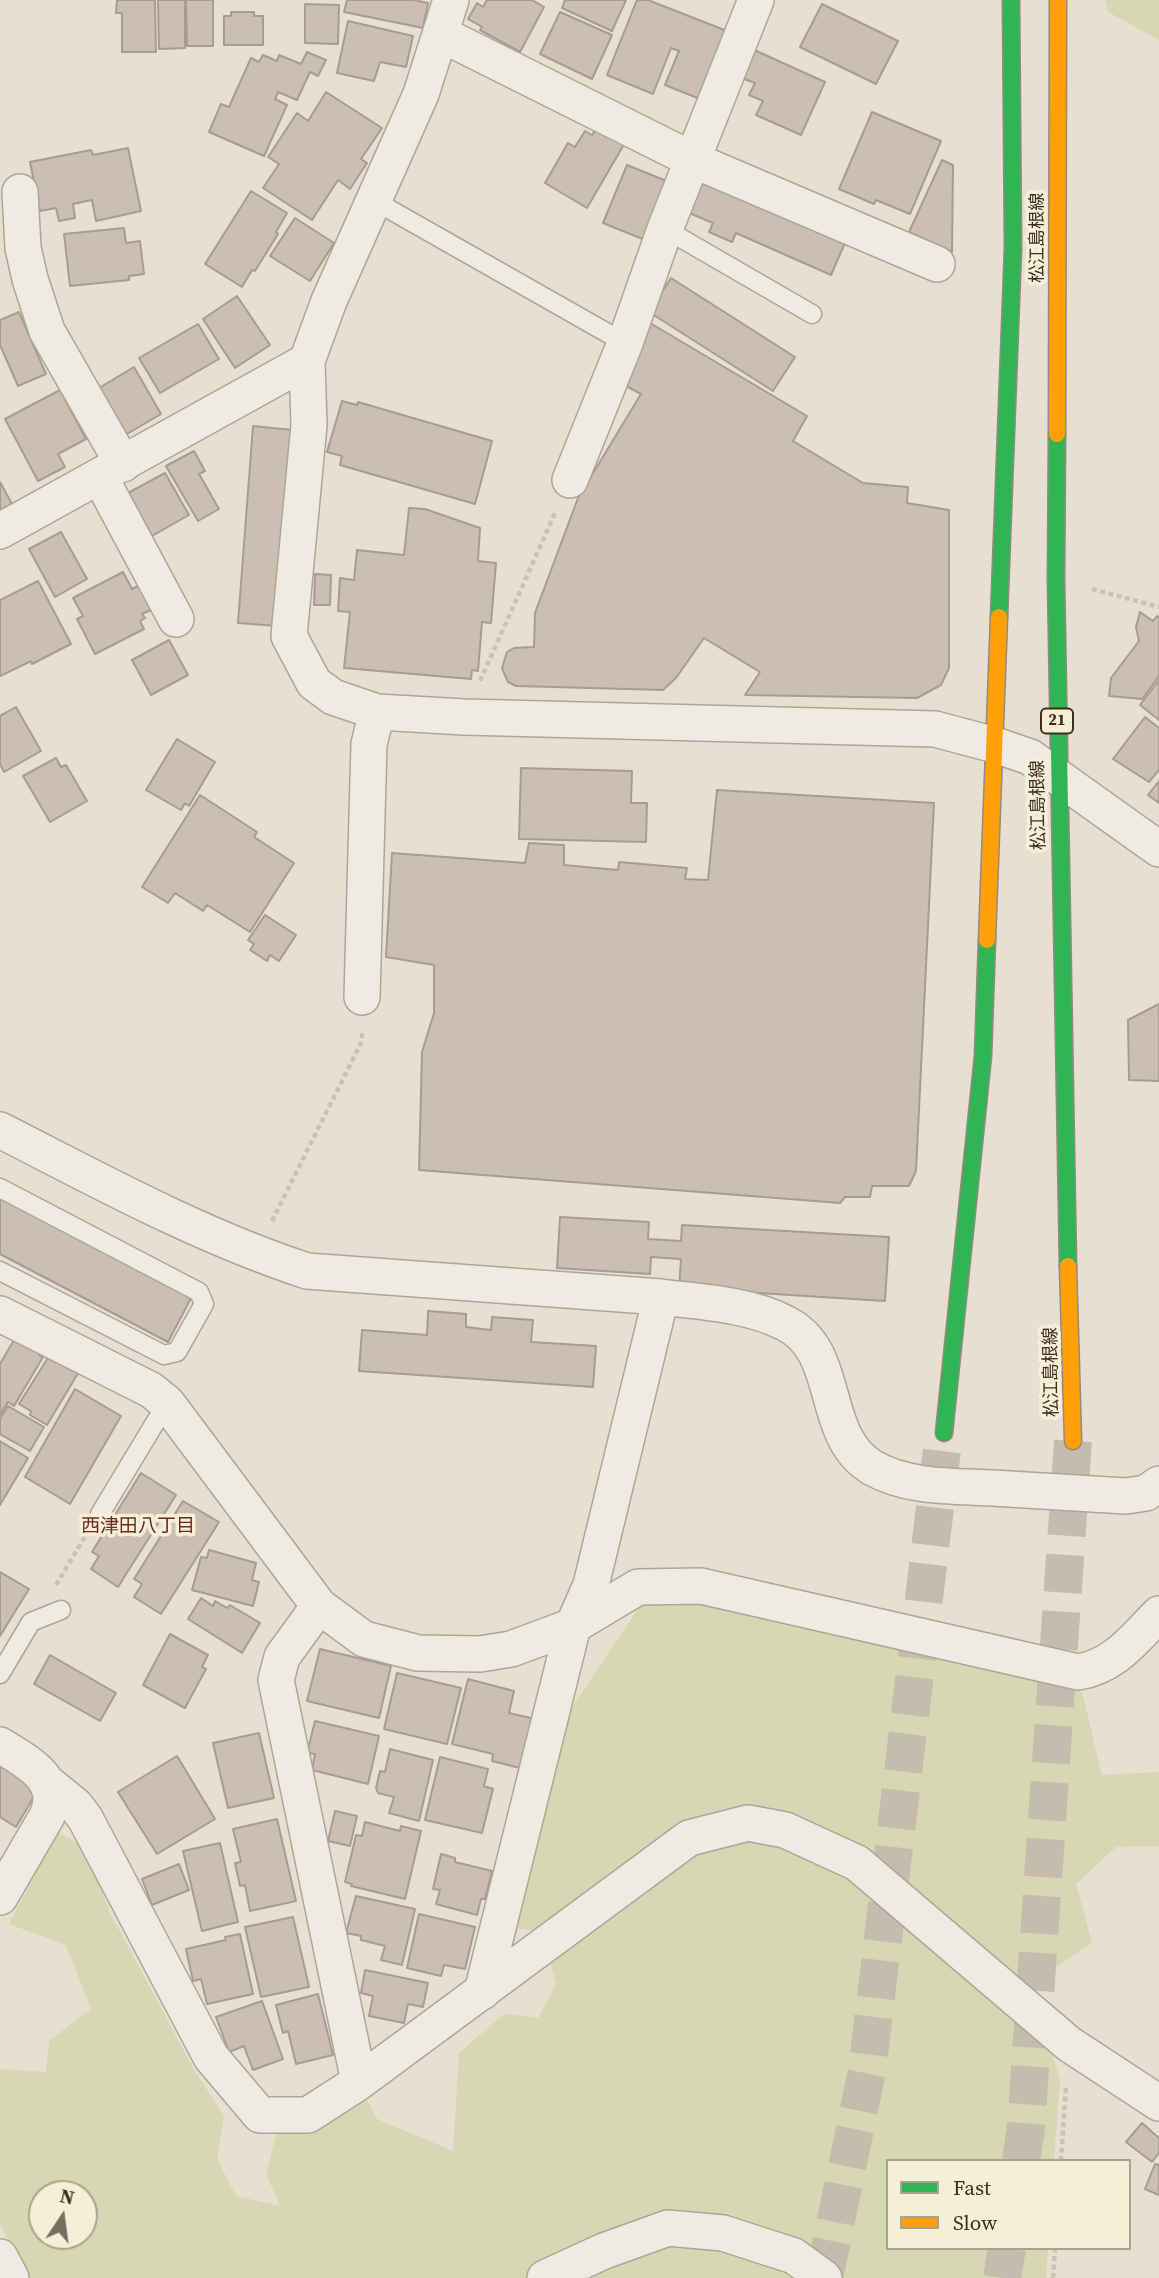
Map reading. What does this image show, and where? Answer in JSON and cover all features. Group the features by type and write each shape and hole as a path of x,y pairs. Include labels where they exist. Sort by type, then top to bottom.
{"main road":[{"name":"松江島根線","path":"944,1433 983,1056 1013,248 1011,0"},
{"name":"松江島根線","path":"1058,0 1055,473 1058,776 1073,1441"}],"street":[{"path":"451,0 421,94 328,301 307,361 309,425 289,636 314,683 333,697 377,712 464,717 935,729 995,745 1030,758 1159,849"},
{"path":"570,480 625,344 665,229 756,0"},
{"path":"441,34 693,160 937,264"},
{"path":"20,192 23,248 47,331 176,619"},
{"path":"0,531 307,361"},
{"path":"362,997 369,744 377,712"},
{"path":"0,1130 146,1205 256,1255 307,1271 661,1297 738,1308 786,1323 811,1344 819,1357 837,1420 848,1443 859,1457 874,1469 925,1484 1126,1496 1146,1493 1159,1484"},
{"path":"482,1992 572,1626 591,1585 661,1297"},
{"path":"0,1314 151,1390 167,1403 319,1606 364,1639 418,1653 480,1654 511,1649 572,1626 638,1587 701,1586 1078,1672 1096,1670 1112,1661 1159,1614"},
{"path":"319,1606 282,1657 276,1680 359,2082"},
{"path":"0,1745 35,1769 75,1805 85,1818 211,2057 260,2115 308,2115 359,2082 689,1838 748,1823 785,1830 856,1863 1069,2043 1159,2103"},
{"path":"0,1897 52,1806 49,1784"},
{"path":"545,2278 604,2251 668,2228 723,2233 794,2256 824,2278"},
{"path":"0,2257 11,2278"}],"lane":[{"path":"373,200 625,344"},
{"path":"665,229 812,314"},
{"path":"0,1188 199,1292 204,1304 177,1352 164,1355 0,1271"},
{"path":"100,1514 167,1403"},
{"path":"0,1674 31,1622 61,1610"}],"path":[{"path":"464,717 570,480"},
{"path":"1092,589 1159,607"},
{"path":"256,1255 362,1041 362,997"},
{"path":"31,1622 27,1611 34,1599 53,1590 100,1514"},
{"path":"1061,2159 1069,2043"},
{"path":"1053,2278 1055,2250"}],"green space":[{"path":"1105,0 1159,0 1159,40 1108,12"},
{"path":"693,1596 1012,1671 1082,1692 1102,1775 1159,1772 1159,1846 1116,1847 1076,1884 1092,1943 1021,1990 1050,2048 1060,2080 1054,2159 886,2159 886,2250 1048,2250 1046,2278 27,2278 0,2224 0,2069 46,2072 49,2041 91,2009 66,1945 9,1924 57,1832 88,1848 109,1911 195,2071 224,2116 217,2159 236,2196 280,2206 266,2174 277,2131 364,2094 377,2119 453,2151 459,2053 504,2014 538,2018 556,1984 542,1931 508,1928 569,1712 644,1600"}],"building":[{"path":"117,0 155,0 156,52 122,52 122,13 116,13"},
{"path":"158,0 185,0 185,48 159,49"},
{"path":"186,0 213,0 213,46 187,46"},
{"path":"347,0 414,0 428,3 423,28 344,12"},
{"path":"487,0 532,0 544,7 520,52 480,30 482,27 468,19 477,3 483,7"},
{"path":"565,0 626,0 612,31 562,8"},
{"path":"637,0 648,0 727,31 700,99 665,85 679,51 671,48 653,94 607,75"},
{"path":"305,4 339,5 338,44 305,43"},
{"path":"822,4 898,41 876,84 800,47"},
{"path":"231,12 254,12 254,16 263,16 263,45 224,45 224,16 231,16"},
{"path":"560,12 612,35 592,79 540,54"},
{"path":"348,21 413,36 406,67 380,62 374,81 337,73"},
{"path":"752,49 825,82 801,135 756,115 763,101 749,95 755,83 739,77"},
{"path":"307,52 326,60 318,76 310,72 297,100 278,92 275,99 287,105 264,156 209,132 221,104 229,107 251,58 259,62 263,55 277,61 279,55 301,64"},
{"path":"326,92 382,128 361,159 367,163 350,189 338,180 312,220 263,188 279,164 268,157 297,113 308,121"},
{"path":"872,112 941,141 910,214 876,200 874,204 839,189"},
{"path":"598,125 626,141 587,208 545,183 568,143 575,147 585,131 592,135"},
{"path":"128,148 141,211 96,221 92,200 73,204 75,218 59,221 56,208 40,211 30,162 91,150 93,155"},
{"path":"942,160 953,165 952,252 909,232"},
{"path":"627,165 669,182 645,240 603,223"},
{"path":"706,174 848,236 831,275 736,233 732,242 709,232 713,223 689,213"},
{"path":"251,191 287,213 276,232 278,234 242,287 205,264"},
{"path":"295,218 334,243 310,281 270,256"},
{"path":"124,228 126,243 140,241 144,274 129,276 129,280 70,286 64,234"},
{"path":"671,278 795,357 773,391 649,312"},
{"path":"237,296 270,345 235,368 203,319"},
{"path":"19,312 46,374 18,386 0,345 0,320"},
{"path":"650,323 807,416 793,441 863,483 908,487 907,503 949,510 949,668 941,685 917,698 745,695 760,672 704,638 676,678 663,690 516,686 508,682 502,668 507,652 514,648 534,647 535,613 578,498 641,394 624,385"},
{"path":"198,324 219,359 160,393 139,358"},
{"path":"134,367 161,414 127,434 99,388"},
{"path":"60,390 86,439 58,454 65,467 38,481 5,419"},
{"path":"342,401 357,405 358,402 492,441 475,504 340,465 342,456 327,452"},
{"path":"253,426 293,430 277,626 238,623"},
{"path":"194,451 205,471 199,474 219,509 198,521 166,466"},
{"path":"165,473 189,515 152,536 128,493"},
{"path":"0,482 12,504 0,511"},
{"path":"409,508 425,509 480,528 478,561 496,563 491,623 482,622 478,671 472,670 471,679 344,668 350,612 338,611 340,578 354,580 357,550 404,555"},
{"path":"61,532 87,579 55,597 29,549"},
{"path":"123,572 132,589 140,585 153,609 142,614 145,618 140,621 144,629 95,654 77,619 83,616 73,598"},
{"path":"315,574 331,575 330,605 314,605"},
{"path":"38,581 71,644 32,664 31,661 0,676 0,600"},
{"path":"1140,612 1153,621 1157,616 1159,618 1159,676 1142,699 1109,696 1111,678 1139,641 1136,627"},
{"path":"169,640 188,675 151,695 132,660"},
{"path":"1159,680 1159,720 1140,705"},
{"path":"16,707 41,751 4,772 0,764 0,716"},
{"path":"1145,717 1159,728 1159,770 1149,782 1113,759"},
{"path":"177,739 215,762 189,806 185,803 181,810 146,790"},
{"path":"56,758 61,767 66,765 87,801 50,822 23,776"},
{"path":"521,768 632,771 631,803 647,803 646,842 519,839"},
{"path":"1159,781 1159,803 1148,795"},
{"path":"717,790 934,803 916,1171 909,1186 872,1186 870,1197 845,1197 840,1203 419,1170 422,1052 434,1013 434,965 386,957 392,853 525,863 529,843 564,845 564,865 618,870 619,862 687,868 685,879 708,880"},
{"path":"200,795 257,832 254,837 294,863 250,932 207,905 203,911 175,893 168,903 142,887"},
{"path":"265,915 296,935 279,961 270,955 267,961 250,950 254,944 248,940"},
{"path":"1159,1004 1159,1081 1129,1080 1128,1020"},
{"path":"0,1197 191,1298 168,1342 0,1254"},
{"path":"560,1217 649,1222 648,1239 681,1241 682,1225 889,1237 885,1301 679,1288 681,1259 651,1257 650,1274 557,1268"},
{"path":"428,1311 466,1314 466,1327 491,1330 492,1317 533,1320 531,1342 596,1346 593,1387 359,1371 362,1330 427,1335"},
{"path":"14,1340 41,1351 39,1355 43,1357 14,1406 8,1402 0,1415 0,1364"},
{"path":"51,1353 80,1370 47,1425 30,1415 31,1411 19,1404"},
{"path":"75,1389 121,1416 70,1504 25,1477"},
{"path":"8,1406 44,1427 30,1451 0,1434 0,1419"},
{"path":"0,1441 28,1458 0,1505"},
{"path":"141,1473 176,1495 118,1587 91,1569 99,1556 92,1552"},
{"path":"183,1501 219,1522 161,1614 134,1597 142,1584 134,1579"},
{"path":"209,1550 256,1563 252,1580 259,1582 253,1606 192,1590 201,1557 207,1558"},
{"path":"0,1572 29,1589 0,1636"},
{"path":"201,1598 213,1606 215,1601 227,1608 230,1605 260,1623 242,1653 188,1619"},
{"path":"170,1634 208,1655 202,1667 206,1669 185,1708 143,1685"},
{"path":"320,1649 391,1666 379,1718 307,1701"},
{"path":"50,1655 116,1693 100,1721 34,1684"},
{"path":"397,1673 461,1688 447,1744 384,1729"},
{"path":"468,1679 514,1691 509,1713 535,1719 524,1769 492,1761 493,1754 452,1744"},
{"path":"315,1721 379,1736 368,1784 312,1770 315,1754 307,1753"},
{"path":"259,1733 274,1798 228,1808 213,1743"},
{"path":"390,1749 433,1760 419,1821 389,1813 394,1797 378,1793 376,1788 380,1771 385,1772"},
{"path":"177,1756 215,1819 157,1854 118,1792"},
{"path":"440,1757 488,1769 484,1786 493,1789 482,1833 425,1820"},
{"path":"0,1765 39,1788 16,1827 0,1817"},
{"path":"335,1811 357,1816 350,1846 328,1841"},
{"path":"277,1819 296,1901 250,1911 245,1885 240,1886 235,1863 241,1862 233,1829"},
{"path":"365,1822 400,1831 401,1826 421,1831 405,1899 351,1886 352,1884 345,1882 356,1835 362,1836"},
{"path":"220,1843 238,1922 202,1931 183,1851"},
{"path":"441,1854 455,1858 455,1862 492,1871 485,1899 481,1899 477,1915 436,1904 440,1890 433,1889"},
{"path":"179,1864 189,1890 152,1905 142,1879"},
{"path":"356,1896 415,1909 402,1965 381,1960 385,1946 346,1933"},
{"path":"419,1914 475,1927 465,1969 444,1965 441,1976 407,1968"},
{"path":"293,1917 309,1987 261,1997 245,1927"},
{"path":"240,1934 253,1994 207,2004 201,1979 193,1981 186,1949"},
{"path":"365,1970 428,1983 423,2007 408,2004 404,2023 369,2016 373,1996 361,1993"},
{"path":"318,1994 333,2055 296,2064 288,2031 283,2033 276,2005"},
{"path":"262,2001 283,2059 253,2070 244,2046 229,2052 216,2017"},
{"path":"1142,2123 1159,2138 1159,2153 1152,2162 1126,2142"},
{"path":"1155,2164 1159,2165 1159,2195 1145,2189"}],"tunnel":[{"path":"824,2278 867,2071 944,1433"},
{"path":"1021,2159 1026,2127 1073,1441"},
{"path":"1002,2278 1007,2250"}],"traffic: fast":[{"path":"999,617 1013,248 1011,0"},
{"path":"1057,434 1056,579 1068,1266"},
{"path":"944,1433 983,1056 987,940"}],"traffic: slow":[{"path":"1057,434 1058,0"},
{"path":"987,940 999,617"},
{"path":"1068,1266 1073,1441"}],"district":[{"name":"西津田八丁目","path":"138,1527"}]}
